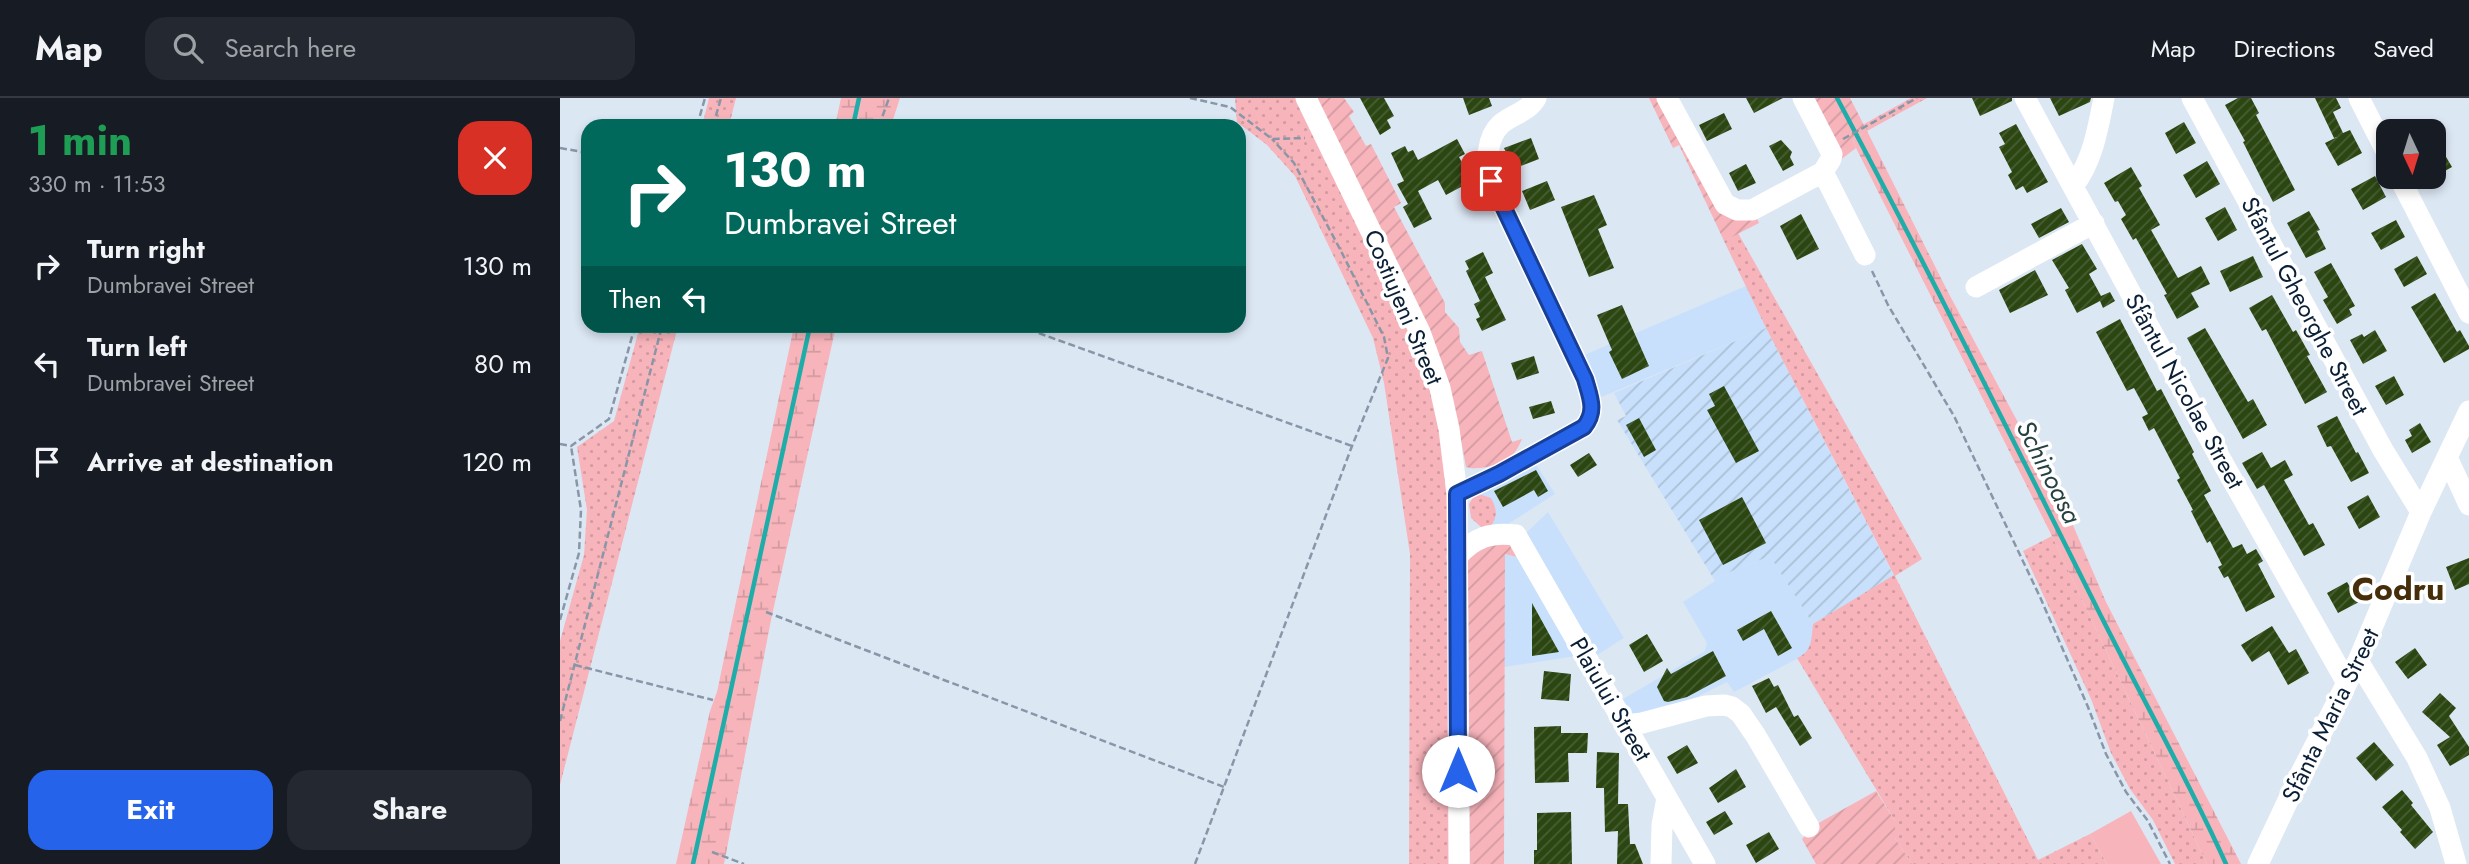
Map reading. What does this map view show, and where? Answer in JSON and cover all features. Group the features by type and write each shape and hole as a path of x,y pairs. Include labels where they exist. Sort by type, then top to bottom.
{"street":[{"name":"Costiujeni Street","path":"1307,98 1431,359 1449,429 1457,494 1459,864"},
{"path":"1457,494 1584,427 1592,410 1585,379 1488,171 1492,136 1502,124 1525,110 1536,98"},
{"path":"1667,98 1725,204 1737,210 1752,210 1824,172 1832,154 1803,98"},
{"name":"Sfântul Nicolae Street","path":"2025,98 2219,456 2347,683"},
{"path":"2074,185 2084,171 2097,132 2104,98"},
{"name":"Sfântul Gheorghe Street","path":"2192,98 2383,450 2421,512"},
{"path":"2359,98 2376,131"},
{"path":"1824,172 1865,255"},
{"path":"2405,189 2469,313"},
{"path":"1976,287 2094,223"},
{"name":"Sfânta Maria Street","path":"2263,861 2358,661 2421,512 2469,411"},
{"path":"2447,457 2469,505"},
{"name":"Plaiului Street","path":"1457,557 1482,536 1516,535 1705,864"},
{"path":"2358,661 2417,758 2440,808 2456,864"},
{"path":"1626,725 1706,706 1724,705 1732,708 1741,714 1756,736 1809,827"},
{"path":"1661,864 1662,825 1667,798"}],"path":[{"path":"699,119 705,98"},
{"path":"715,119 720,98"},
{"path":"882,119 890,98"},
{"path":"1190,98 1230,107 1246,119"},
{"path":"1848,135 1917,98"},
{"path":"1195,864 1352,446 1388,358 1384,337 1342,251 1294,163 1272,139 1246,119"},
{"path":"1272,139 1326,137"},
{"path":"560,148 581,152"},
{"path":"1865,255 1888,305 1954,416 2040,597 2106,754 2126,792 2148,821 2170,864"},
{"path":"560,444 571,446 610,419 633,333"},
{"path":"560,721 660,333"},
{"path":"1038,333 1352,446"},
{"path":"560,620 579,553 581,510 571,446"},
{"path":"766,612 1224,787"},
{"path":"575,665 713,700"},
{"path":"712,852 744,864"}],"shaded area":[{"path":"1746,286 1766,328 1599,398 1582,356"},
{"path":"1766,328 1894,576 1813,624 1770,556 1722,575 1715,581 1617,420 1626,416 1614,393"},
{"path":"1534,461 1555,494 1500,529 1490,527 1480,493"},
{"path":"1548,512 1624,638 1597,655 1525,534"},
{"path":"1505,554 1517,557 1576,656 1504,667"},
{"path":"1770,556 1813,624 1811,647 1804,655 1734,692 1727,682 1667,712 1634,715 1623,699 1705,651 1707,643 1683,602 1722,575"}],"green space":[{"path":"709,98 736,98 731,119 704,119"},
{"path":"841,98 900,98 893,119 836,119"},
{"path":"1235,98 1296,98 1402,314 1438,416 1446,476 1450,578 1450,864 1409,864 1410,554 1384,383 1373,338 1295,176 1267,145 1246,129 1246,119 1237,119"},
{"path":"1317,98 1344,98 1354,112 1349,116 1366,146 1371,144 1401,203 1394,207 1445,303 1445,312 1459,328 1460,342 1469,355 1482,351 1512,442 1522,439 1515,452 1505,461 1482,468 1466,467 1459,429"},
{"path":"1649,98 1663,98 1710,186 1756,216 1759,223 1724,241 1679,145 1673,148"},
{"path":"1809,98 1850,98 1867,131 1853,140 1856,148 1835,164"},
{"path":"1911,98 1927,98 1867,131 1864,124"},
{"path":"1867,131 1949,294 2072,523 2106,602 2241,864 2207,864 2052,536 1856,148 1853,140"},
{"path":"1738,233 1922,559 1895,576 2038,860 2090,834 2107,864 1912,864 1895,838 1895,821 1797,658 1809,648 1813,624 1894,575 1724,241"},
{"path":"638,333 676,333 560,785 560,641 584,555 587,510 577,447 614,421"},
{"path":"793,333 834,333 771,620 724,864 676,864 710,711 717,692"},
{"path":"1476,493 1491,498 1493,502 1495,516 1490,527 1481,527 1471,518 1469,504"},
{"path":"2052,536 2207,864 2175,864 2153,820 2130,789 2111,753 2091,699 2023,551"},
{"path":"1507,543 1512,546 1517,557 1505,554 1504,864 1470,864 1468,557 1489,546"},
{"path":"1876,791 1895,821 1895,838 1912,864 1816,864 1802,839 1815,825"},
{"path":"2131,811 2161,864 2107,864 2090,834"}],"building":[{"path":"1360,98 1384,98 1394,116 1387,120 1391,128 1380,135"},
{"path":"1463,98 1489,98 1492,106 1469,115"},
{"path":"1746,98 1783,98 1754,113"},
{"path":"1972,98 2012,98 2012,101 1980,116"},
{"path":"2050,98 2091,98 2090,102 2059,116"},
{"path":"2238,98 2251,98 2259,113 2256,115 2295,190 2273,202 2225,105"},
{"path":"2315,98 2336,98 2341,108 2333,112 2343,133 2350,130 2362,153 2338,166 2325,143 2337,137 2334,138"},
{"path":"1724,113 1732,129 1707,141 1699,125"},
{"path":"2184,122 2196,143 2176,154 2165,133"},
{"path":"2016,124 2048,182 2027,193 2023,186 2016,190 2008,175 2012,172 1999,147 2005,144 1999,133"},
{"path":"1531,138 1539,159 1513,169 1504,148"},
{"path":"1457,139 1465,154 1459,157 1472,181 1446,195 1438,180 1418,191 1432,219 1414,228 1403,207 1408,204 1397,184 1404,181 1391,153 1405,146 1408,152 1413,150 1418,160"},
{"path":"1781,140 1792,152 1790,157 1794,165 1783,171 1769,146"},
{"path":"2446,157 2452,167 2446,170"},
{"path":"2207,161 2220,184 2196,198 2183,175"},
{"path":"1746,164 1756,183 1738,191 1729,173"},
{"path":"2131,167 2142,186 2139,188 2160,225 2151,230 2178,278 2201,266 2210,284 2191,293 2199,307 2177,319 2164,295 2167,294 2136,238 2133,240 2121,219 2126,215 2104,183"},
{"path":"2375,176 2376,189 2382,189 2386,197 2363,210 2351,189"},
{"path":"1547,181 1555,200 1530,210 1522,191"},
{"path":"1594,195 1607,225 1598,229 1614,268 1589,277 1561,207"},
{"path":"2225,207 2237,230 2218,241 2205,218"},
{"path":"2061,208 2069,222 2039,238 2031,224"},
{"path":"2309,211 2320,230 2317,231 2326,249 2306,258 2287,223"},
{"path":"1801,214 1819,249 1797,260 1780,226"},
{"path":"2396,220 2405,237 2381,250 2371,233"},
{"path":"2082,244 2097,269 2089,274 2101,296 2110,292 2115,301 2103,308 2100,301 2077,313 2065,290 2069,288 2052,260"},
{"path":"1483,252 1493,273 1485,277 1506,320 1482,331 1476,319 1480,317 1474,304 1480,301 1466,271 1469,269 1465,261"},
{"path":"2253,256 2263,277 2230,292 2220,271"},
{"path":"2417,256 2427,274 2404,287 2394,269"},
{"path":"2331,263 2355,306 2349,309 2352,315 2337,324 2323,300 2328,297 2314,272"},
{"path":"2035,270 2048,295 2010,313 1999,290"},
{"path":"2435,293 2457,332 2460,330 2469,346 2469,349 2444,363 2411,307"},
{"path":"2272,295 2293,332 2296,330 2327,392 2305,404 2266,329 2262,331 2249,308"},
{"path":"1622,305 1649,366 1622,379 1609,352 1612,350 1597,315"},
{"path":"2120,319 2157,391 2161,389 2194,452 2192,454 2211,491 2204,495 2233,548 2242,544 2247,554 2256,549 2263,561 2258,564 2275,597 2246,612 2228,576 2224,578 2218,567 2222,565 2191,511 2193,510 2177,480 2180,478 2154,428 2149,431 2142,417 2148,414 2134,388 2127,391 2096,332"},
{"path":"2205,328 2248,402 2253,399 2267,425 2243,439 2187,338"},
{"path":"2375,330 2387,351 2363,364 2350,340 2362,334 2364,337"},
{"path":"1534,356 1539,373 1517,380 1511,363"},
{"path":"2394,376 2404,395 2386,405 2375,386"},
{"path":"1724,386 1759,451 1736,463 1707,410 1715,406 1709,394"},
{"path":"1551,401 1555,413 1533,419 1529,407"},
{"path":"2337,416 2369,473 2351,482 2331,446 2327,447 2317,426"},
{"path":"1639,418 1656,450 1644,457 1626,425"},
{"path":"2420,423 2431,442 2412,453 2405,440 2412,436 2409,430"},
{"path":"2262,452 2271,468 2285,460 2293,475 2284,480 2309,525 2313,523 2325,545 2304,556 2264,485 2257,489 2242,463"},
{"path":"1589,453 1597,465 1578,477 1570,465"},
{"path":"1536,470 1548,491 1538,497 1534,490 1503,507 1494,491"},
{"path":"2368,495 2380,517 2359,529 2347,507"},
{"path":"1742,497 1766,543 1723,565 1699,520"},
{"path":"2469,558 2469,584 2455,590 2446,567"},
{"path":"2347,582 2359,602 2338,613 2327,593"},
{"path":"1532,603 1559,652 1532,656"},
{"path":"1771,611 1792,648 1778,656 1764,629 1743,641 1737,630"},
{"path":"2272,626 2289,653 2296,649 2309,673 2288,685 2269,651 2252,662 2241,645"},
{"path":"1647,634 1663,661 1644,672 1629,645"},
{"path":"2415,648 2427,665 2408,679 2395,662"},
{"path":"1713,651 1726,676 1687,697 1664,701 1657,687 1667,668 1671,674"},
{"path":"1544,671 1571,674 1569,701 1541,699"},
{"path":"1769,678 1774,687 1778,685 1794,717 1798,715 1812,738 1800,746 1776,707 1766,713 1752,686"},
{"path":"2440,693 2456,708 2449,716 2469,747 2469,755 2450,766 2437,745 2450,737 2422,712"},
{"path":"1561,726 1561,733 1588,733 1587,753 1568,753 1569,782 1535,783 1534,727"},
{"path":"2374,742 2394,765 2376,781 2356,758"},
{"path":"1687,745 1698,763 1677,774 1667,757"},
{"path":"1597,752 1619,753 1618,804 1628,804 1630,844 1635,844 1643,864 1617,864 1618,831 1605,832 1604,788 1596,788"},
{"path":"1736,769 1746,787 1718,803 1709,788"},
{"path":"2402,790 2433,832 2415,849 2382,807"},
{"path":"1725,811 1733,824 1714,835 1706,822"},
{"path":"1571,812 1572,864 1534,864 1534,850 1537,850 1537,813"},
{"path":"1769,832 1779,849 1756,863 1746,845"}],"waterway":[{"path":"854,119 859,98"},
{"name":"Schinoasa","path":"1837,98 1968,350 2226,864"},
{"path":"693,864 808,333"}],"district":[{"name":"Codru","path":"2398,589"}],"route":[{"path":"1458,771 1457,494 1584,427 1592,410 1585,379 1491,181"}]}
